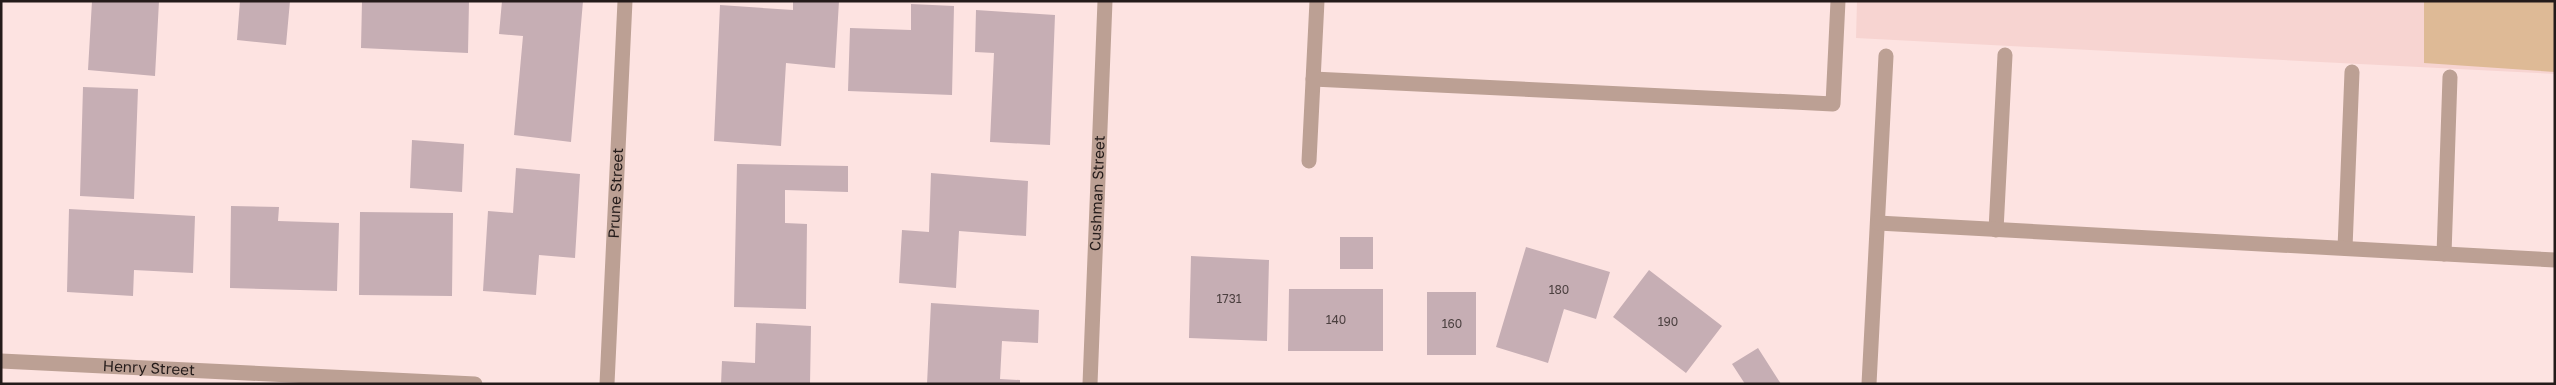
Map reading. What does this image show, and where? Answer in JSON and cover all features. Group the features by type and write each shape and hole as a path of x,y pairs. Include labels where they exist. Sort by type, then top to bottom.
{"street":[{"name":"Prune Street","path":"607,384 625,1"},
{"name":"Cushman Street","path":"1090,384 1105,1"},
{"path":"1309,161 1317,1"},
{"path":"1313,79 1832,104 1838,1"},
{"path":"1996,230 2005,55"},
{"path":"1869,384 1886,56"},
{"path":"2345,248 2352,72"},
{"path":"2444,254 2450,77"},
{"path":"1878,223 2555,260"},
{"name":"Henry Street","path":"1,361 475,384"}],"shaded area":[{"path":"1857,1 2555,1 2555,74 1856,38"},
{"path":"2424,1 2555,1 2555,72 2424,63"}],"building":[{"path":"92,1 159,1 155,76 88,70"},
{"path":"240,1 290,1 286,45 237,40"},
{"path":"362,1 469,1 468,53 361,48"},
{"path":"502,1 583,1 571,142 514,135 523,36 499,34"},
{"path":"793,1 839,1 835,68 786,63 781,146 714,141 720,5 793,10"},
{"path":"911,4 954,6 952,95 848,91 850,28 911,30"},
{"path":"976,10 1055,15 1050,145 990,142 994,53 975,52"},
{"path":"83,87 138,89 134,199 80,196"},
{"path":"412,140 464,144 462,192 410,188"},
{"path":"737,164 848,166 848,192 785,190 785,223 807,224 806,309 734,307"},
{"path":"516,168 580,174 575,258 539,255 536,295 483,291 488,211 513,213"},
{"path":"931,173 1028,181 1026,236 959,231 956,288 899,283 902,230 929,232"},
{"path":"231,206 279,207 278,221 339,223 337,291 230,288"},
{"path":"69,209 195,216 193,273 134,270 133,296 67,292"},
{"path":"360,212 453,213 452,296 359,295"},
{"path":"1340,237 1373,237 1373,269 1340,269"},
{"path":"1526,247 1610,272 1596,319 1564,309 1548,363 1496,347"},
{"path":"1191,256 1269,260 1267,341 1189,338"},
{"path":"1649,270 1722,326 1686,373 1613,317"},
{"path":"1289,289 1383,289 1383,351 1288,351"},
{"path":"1427,292 1476,292 1476,355 1427,355"},
{"path":"931,303 1039,310 1038,343 1002,341 1000,379 1020,380 1020,384 927,384"},
{"path":"756,323 811,326 810,384 721,384 722,361 755,363"},
{"path":"1758,348 1781,384 1745,384 1732,364"}]}
